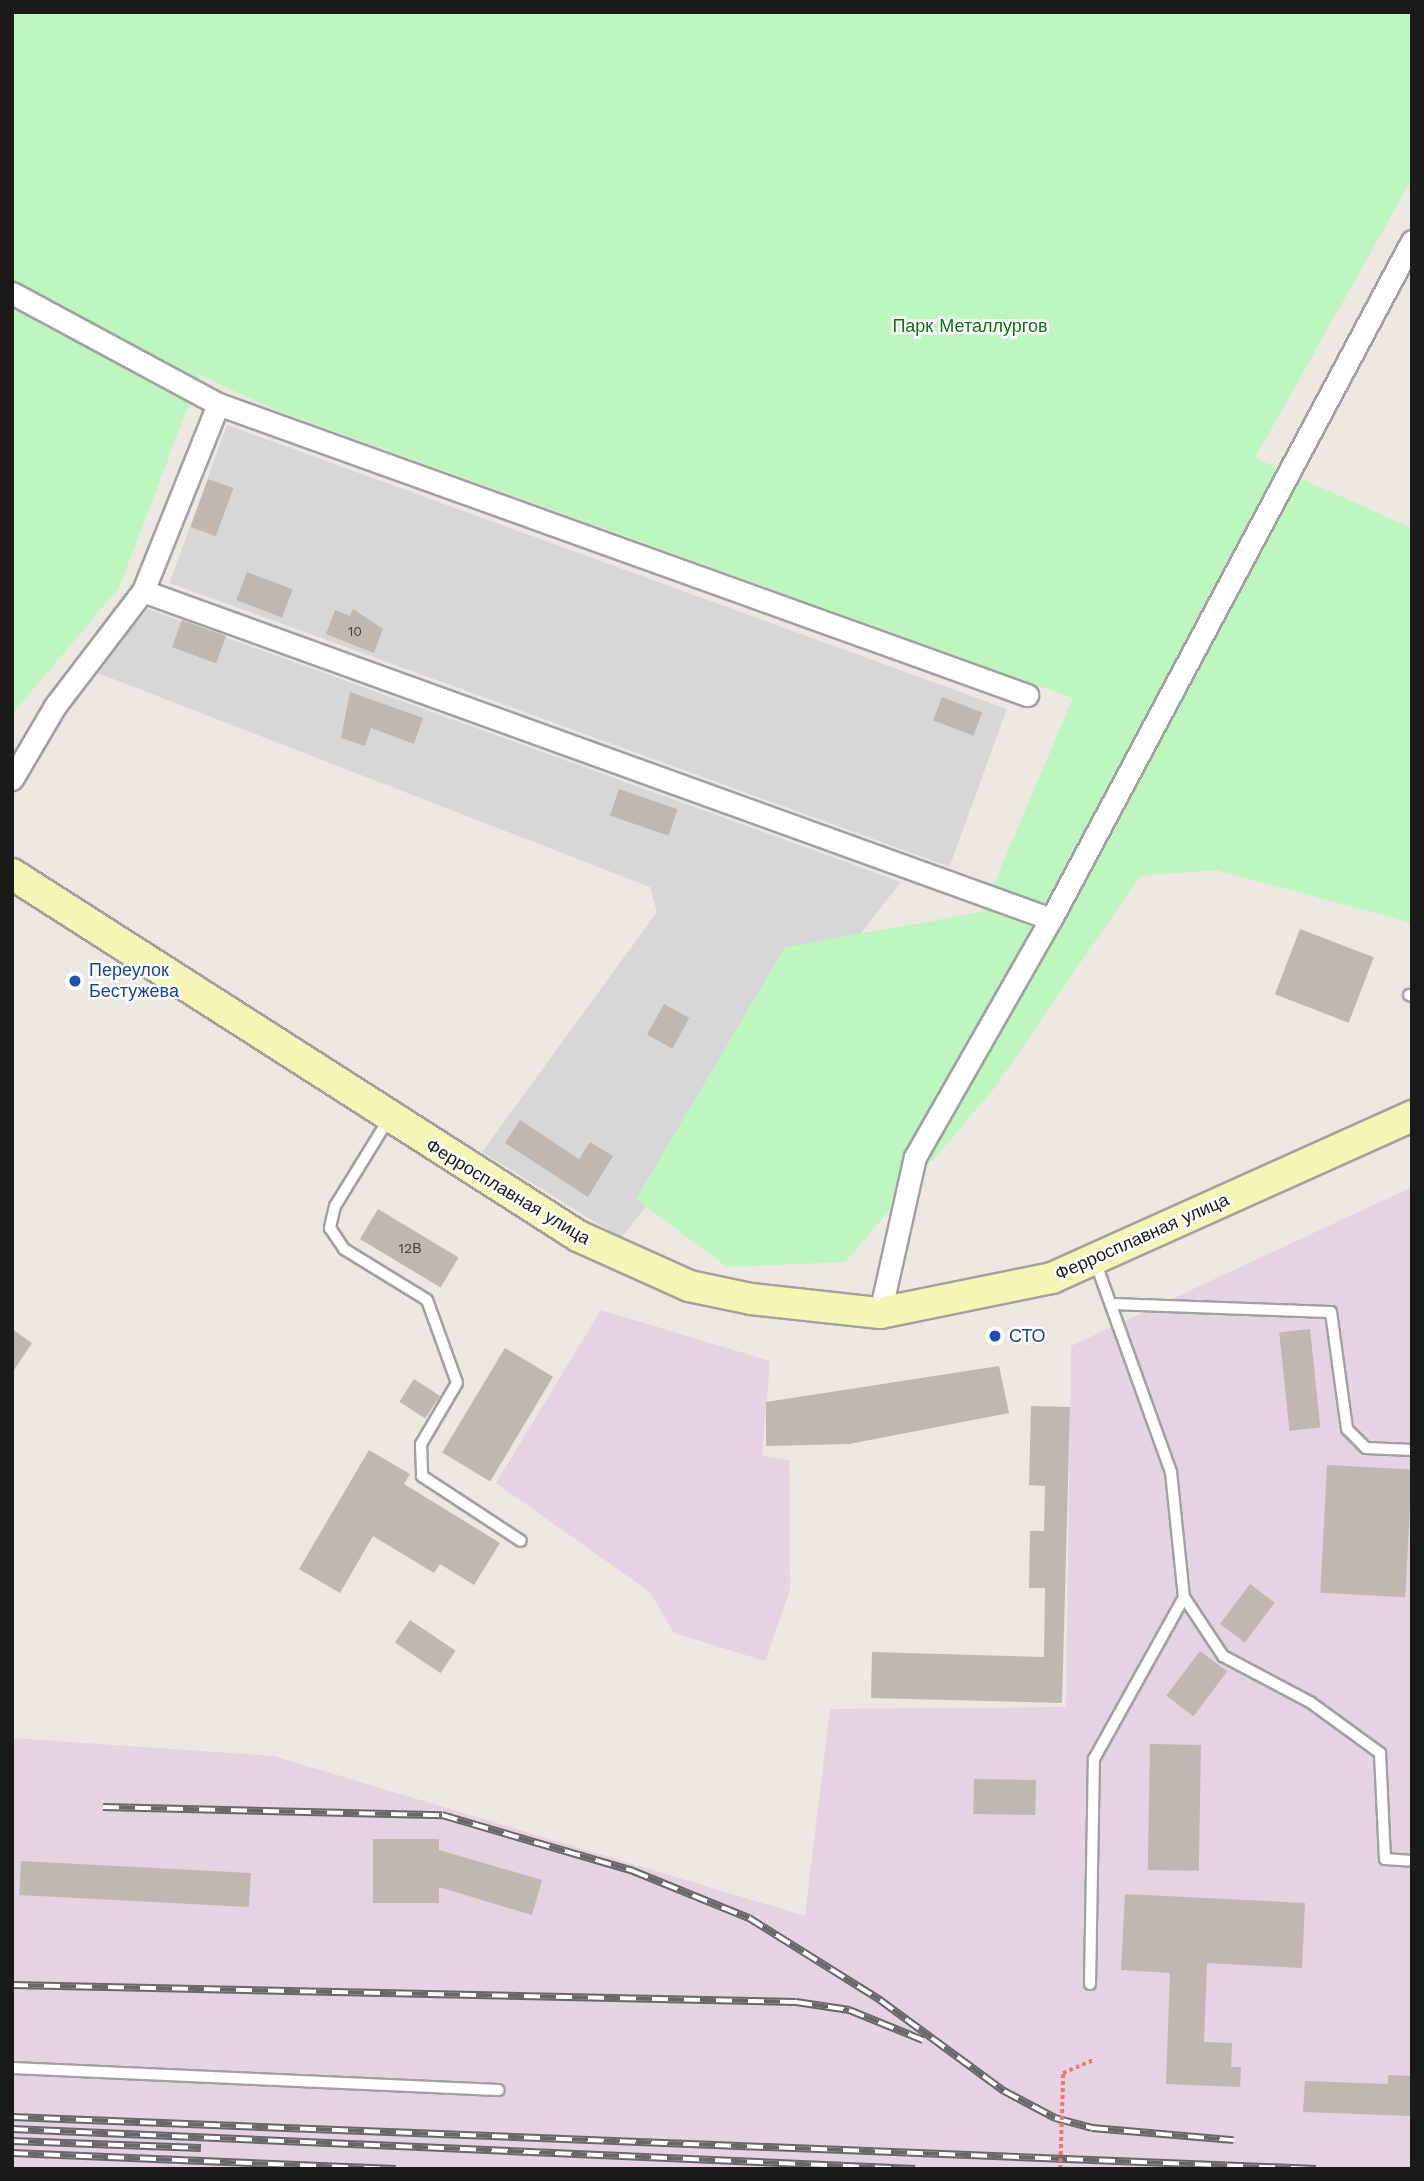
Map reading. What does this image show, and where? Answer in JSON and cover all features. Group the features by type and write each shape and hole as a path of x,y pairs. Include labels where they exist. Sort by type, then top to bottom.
{"main road":[{"name":"Ферросплавная улица","path":"12,874 388,1120 578,1236 689,1286 880,1313 1052,1278 1412,1116"}],"street":[{"path":"880,1313 915,1157 1051,919 1412,241"},
{"path":"12,293 218,404 1027,695"},
{"path":"12,779 55,706 143,590 218,404"},
{"path":"143,590 1051,919"}],"lane":[{"path":"388,1120 335,1206 330,1228 344,1249 427,1300 457,1383 421,1444 422,1476 521,1541"},
{"path":"1094,1259 1171,1472 1184,1597 1223,1656 1310,1702 1380,1753 1385,1859 1412,1861"},
{"path":"1111,1304 1331,1312 1347,1429 1366,1448 1412,1450"},
{"path":"1090,1984 1094,1759 1184,1597"},
{"path":"12,2068 499,2090"}],"path":[{"path":"1060,2169 1063,2073 1094,2060"}],"shaded area":[{"path":"227,425 1007,709 949,867 170,583"},
{"path":"148,609 901,882 621,1238 482,1152 657,912 650,887 95,672"},
{"path":"1412,1187 1412,2169 12,2169 12,1738 274,1756 805,1916 830,1709 1066,1707 1071,1346"},
{"path":"601,1310 770,1361 762,1456 789,1460 790,1590 765,1661 674,1633 650,1592 496,1483"}],"green space":[{"name":"Парк Металлургов","path":"12,12 1412,12 1412,179 1255,458 1412,528 1412,923 1216,870 1140,876 993,1090 845,1262 727,1267 636,1199 785,947 982,912 1073,698 276,410 200,375 119,588 12,714"}],"building":[{"path":"208,479 233,488 216,536 191,527"},
{"path":"247,572 293,590 282,618 236,600"},
{"path":"353,609 383,629 374,653 326,634 335,610 350,616"},
{"path":"182,620 226,636 216,663 172,647"},
{"path":"350,692 423,718 414,744 371,728 365,746 341,738"},
{"path":"942,697 982,712 973,736 933,720"},
{"path":"619,789 678,809 669,836 610,815"},
{"path":"1300,929 1374,957 1349,1023 1275,994"},
{"path":"664,1004 689,1018 672,1049 647,1035"},
{"path":"520,1120 579,1159 590,1142 613,1156 588,1197 505,1143"},
{"path":"378,1209 459,1257 441,1287 360,1239"},
{"path":"12,1329 32,1343 12,1373"},
{"path":"1310,1329 1320,1427 1290,1431 1279,1332"},
{"path":"505,1348 553,1377 490,1481 442,1453"},
{"path":"999,1366 1009,1413 849,1444 766,1446 766,1402"},
{"path":"414,1379 440,1396 425,1419 399,1402"},
{"path":"1031,1406 1070,1407 1062,1703 871,1698 872,1652 1044,1657 1045,1588 1029,1588 1030,1531 1044,1531 1045,1486 1029,1485"},
{"path":"369,1450 410,1474 404,1484 500,1543 474,1585 440,1564 434,1573 373,1536 340,1593 299,1569"},
{"path":"1327,1465 1412,1469 1405,1597 1320,1593"},
{"path":"1250,1584 1275,1603 1245,1643 1220,1624"},
{"path":"410,1620 456,1651 440,1673 395,1642"},
{"path":"1200,1651 1227,1671 1193,1716 1166,1696"},
{"path":"1150,1744 1201,1745 1199,1871 1148,1870"},
{"path":"974,1779 1036,1780 1035,1815 973,1814"},
{"path":"373,1839 439,1839 439,1850 542,1880 532,1915 439,1887 439,1903 373,1903"},
{"path":"21,1861 251,1873 249,1907 19,1895"},
{"path":"1125,1894 1305,1903 1302,1968 1207,1963 1204,2042 1232,2043 1231,2067 1241,2067 1240,2087 1166,2084 1170,1973 1121,1970"},
{"path":"1388,2075 1412,2076 1412,2116 1303,2112 1305,2081 1388,2084"}],"railway":[{"path":"103,1807 442,1815 633,1871 749,1918 880,2000 1004,2091 1055,2118 1092,2128 1233,2140"},
{"path":"12,1985 796,2002 849,2010 923,2040"},
{"path":"12,2117 1316,2169"},
{"path":"12,2129 915,2169"},
{"path":"12,2141 201,2148"},
{"path":"12,2153 396,2169"}],"place":[{"name":"Переулок Бестужева","path":"75,981"},
{"name":"СТО","path":"995,1336"}]}
